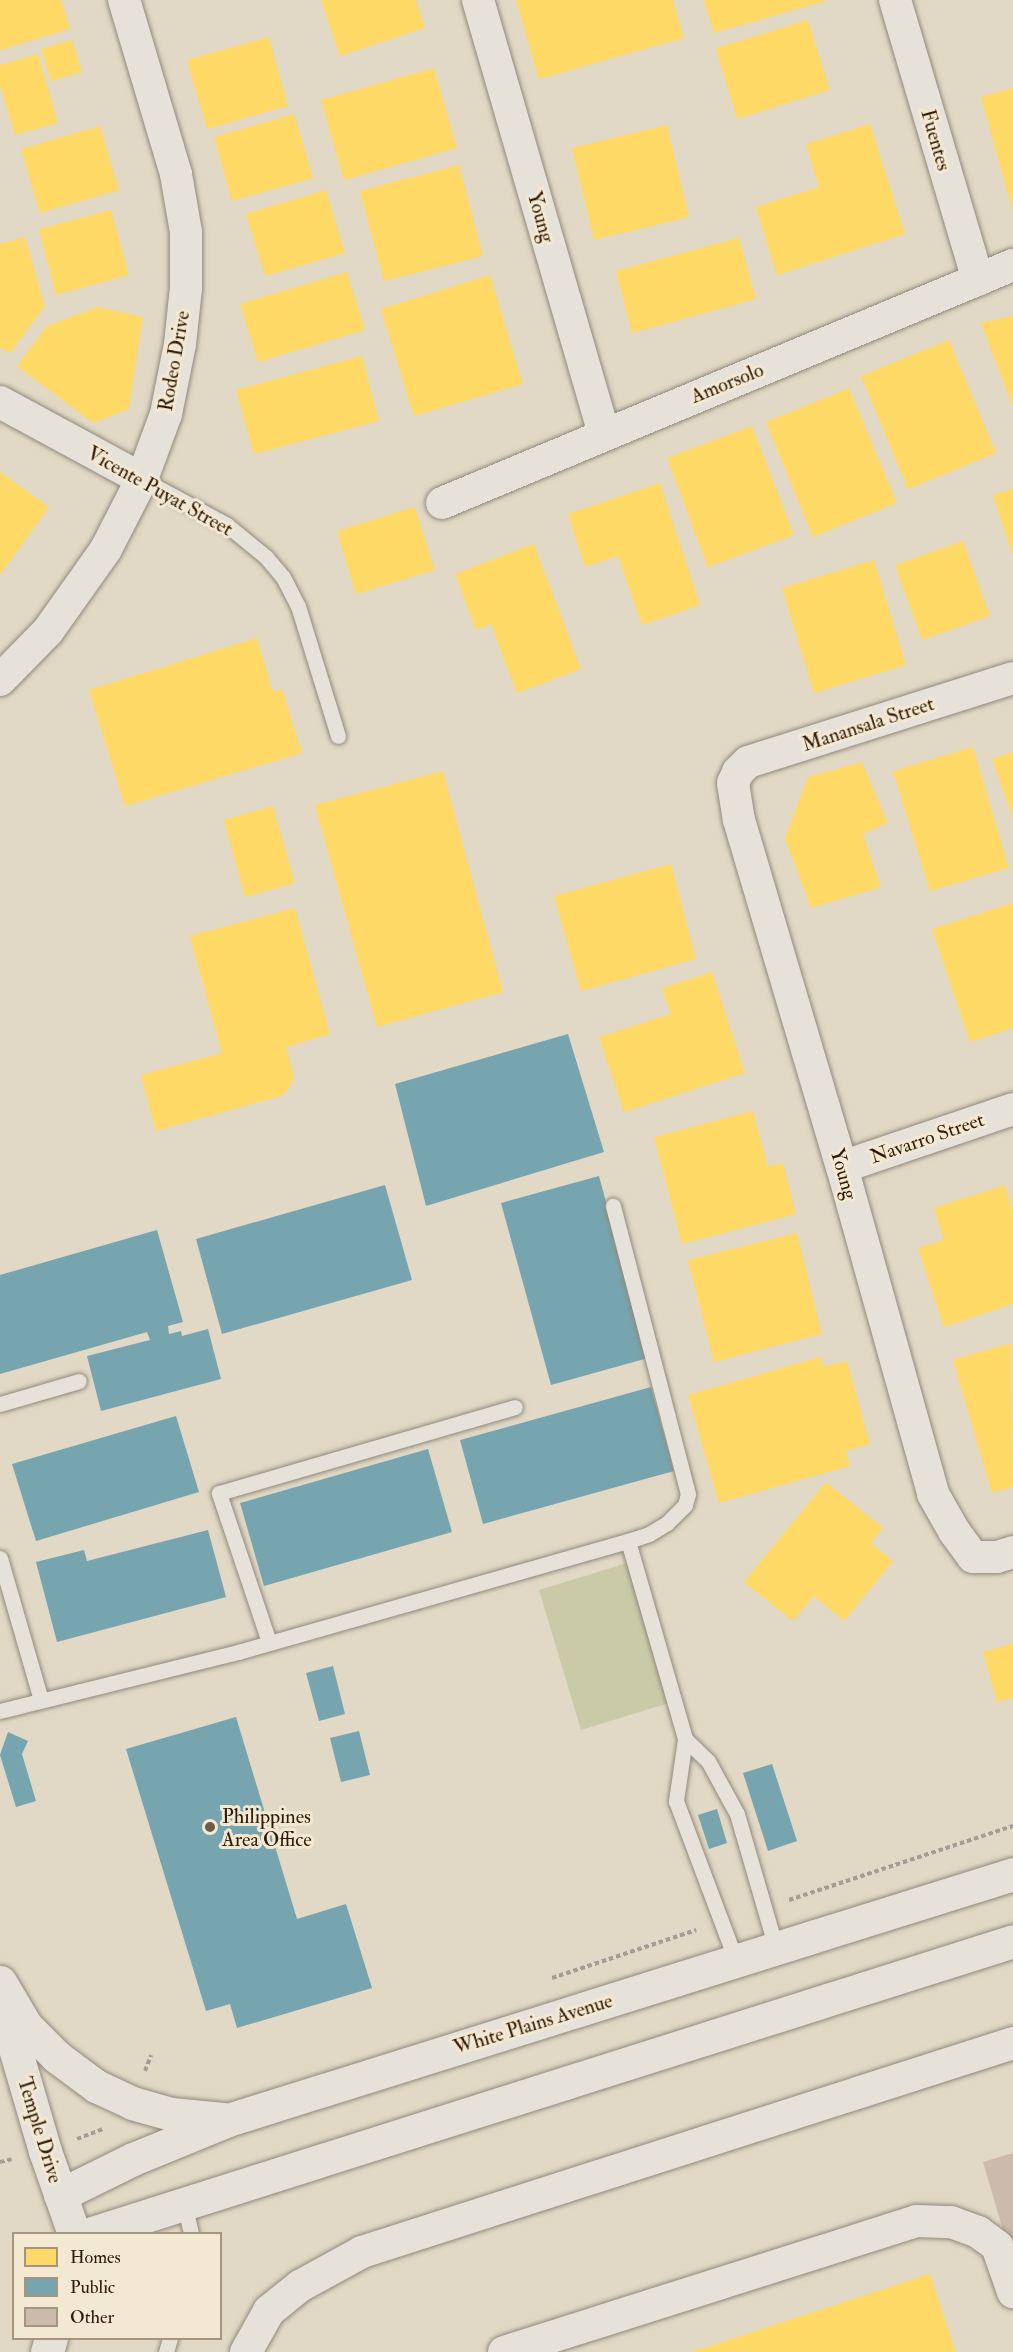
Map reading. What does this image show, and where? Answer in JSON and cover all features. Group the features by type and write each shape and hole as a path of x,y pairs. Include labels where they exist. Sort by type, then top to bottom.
{"street":[{"name":"Rodeo Drive","path":"0,680 48,631 106,549 142,479 166,414 180,344 186,288 186,232 176,174 124,0"},
{"name":"Young","path":"478,0 604,434"},
{"name":"Fuentes","path":"895,0 978,280"},
{"name":"Amorsolo","path":"442,503 1013,265"},
{"name":"Vicente Puyat Street","path":"0,402 142,479"},
{"name":"Manansala Street","path":"733,783 738,772 748,762 1013,678"},
{"name":"Young","path":"733,783 739,820 842,1167 933,1494 954,1531 974,1557 997,1557 1013,1552"},
{"name":"Navarro Street","path":"842,1167 1013,1109"},
{"name":"White Plains Avenue","path":"60,2195 133,2159 228,2120 1013,1874"},
{"path":"101,2232 188,2218 1013,1941"},
{"path":"0,1982 26,2026 57,2057 96,2086 132,2103 171,2114 228,2120"},
{"name":"Temple Drive","path":"0,1997 73,2232"},
{"path":"246,2352 269,2311 300,2286 362,2252 1013,2043"},
{"path":"504,2352 917,2221 951,2222 978,2232 997,2246 1013,2292"}],"lane":[{"name":"Vicente Puyat Street","path":"142,479 227,525 266,557 283,577 298,606 338,736"},
{"path":"0,1712 269,1642 628,1541 649,1534 667,1523 685,1505 688,1494 613,1206"},
{"path":"0,1404 79,1381"},
{"path":"269,1642 219,1493 515,1407"},
{"path":"628,1541 685,1739 676,1802 723,1922 735,1960"},
{"path":"0,1558 41,1700"},
{"path":"685,1739 708,1761 724,1787 736,1814 776,1948"}],"path":[{"path":"765,1908 1013,1826"},
{"path":"544,1981 723,1922"}],"green space":[{"path":"627,1563 669,1703 581,1730 539,1590"}],"building: Homes":[{"path":"0,0 61,0 70,29 0,50"},
{"path":"321,0 416,0 425,28 340,56"},
{"path":"516,0 673,0 684,38 539,79"},
{"path":"704,0 826,0 826,1 714,33"},
{"path":"808,20 830,90 737,119 716,48"},
{"path":"269,37 288,106 207,129 187,60"},
{"path":"72,40 82,72 51,81 41,49"},
{"path":"38,54 58,123 15,135 0,85 0,65"},
{"path":"434,68 457,148 344,180 321,100"},
{"path":"1013,88 1013,208 1012,208 981,97"},
{"path":"294,114 313,178 232,201 214,137"},
{"path":"870,124 905,234 777,275 756,207 819,187 806,144"},
{"path":"667,125 689,217 594,240 572,148"},
{"path":"100,126 119,190 40,213 21,149"},
{"path":"459,165 483,256 384,281 360,191"},
{"path":"326,190 345,253 265,276 246,214"},
{"path":"111,210 129,275 56,295 39,229"},
{"path":"25,237 45,306 10,353 0,348 0,244"},
{"path":"739,238 756,299 632,333 616,271"},
{"path":"347,272 365,330 258,362 240,304"},
{"path":"490,275 523,384 414,416 381,309"},
{"path":"98,307 143,317 129,409 93,423 17,366 47,326"},
{"path":"1013,316 1013,407 981,323"},
{"path":"949,340 996,453 908,489 861,376"},
{"path":"362,356 379,421 254,454 236,390"},
{"path":"849,388 897,503 813,537 766,422"},
{"path":"752,426 794,535 708,567 667,458"},
{"path":"0,472 49,507 0,575"},
{"path":"660,483 700,605 642,625 618,556 585,567 568,514"},
{"path":"1013,489 1013,556 993,495"},
{"path":"415,507 435,570 356,594 337,531"},
{"path":"963,541 990,616 922,640 895,565"},
{"path":"534,544 581,669 517,693 491,624 476,630 455,574"},
{"path":"874,560 906,665 814,693 782,588"},
{"path":"257,638 273,692 282,689 302,753 125,806 89,690"},
{"path":"973,747 1009,868 930,891 893,771"},
{"path":"1013,752 1013,818 992,759"},
{"path":"862,762 888,823 863,834 881,887 811,908 785,838 808,777"},
{"path":"443,771 503,992 377,1027 315,805"},
{"path":"273,806 295,883 245,897 224,820"},
{"path":"671,864 696,959 581,991 554,896"},
{"path":"1013,903 1013,1028 970,1042 932,929"},
{"path":"295,908 330,1034 286,1047 294,1075 290,1088 281,1096 156,1131 141,1075 222,1053 190,936"},
{"path":"712,972 745,1073 624,1112 599,1037 671,1014 662,988"},
{"path":"753,1111 768,1167 783,1163 796,1214 682,1244 654,1137"},
{"path":"1005,1185 1013,1211 1013,1304 944,1327 918,1248 944,1240 934,1208"},
{"path":"797,1233 822,1334 714,1362 688,1260"},
{"path":"1011,1343 1013,1487 992,1493 953,1360"},
{"path":"821,1357 824,1367 847,1361 870,1444 846,1451 850,1466 719,1503 688,1395"},
{"path":"826,1482 883,1528 871,1543 893,1561 844,1621 814,1596 793,1621 744,1582"},
{"path":"1013,1644 1013,1698 997,1702 983,1652"},
{"path":"930,2274 956,2352 692,2352"}],"building: Public":[{"path":"568,1034 604,1152 426,1206 395,1084"},
{"path":"599,1176 648,1358 551,1385 501,1203"},
{"path":"385,1185 412,1280 222,1334 196,1239"},
{"path":"157,1230 183,1322 168,1326 169,1334 181,1331 182,1336 208,1329 221,1379 101,1411 87,1356 150,1340 147,1332 0,1374 0,1275"},
{"path":"651,1387 674,1471 483,1524 460,1440"},
{"path":"176,1416 199,1492 36,1541 12,1464"},
{"path":"428,1449 452,1532 264,1586 240,1503"},
{"path":"208,1530 226,1597 57,1642 36,1562 84,1550 87,1561"},
{"path":"333,1666 345,1714 319,1721 306,1673"},
{"name":"Philippines Area Office","path":"236,1717 297,1919 346,1904 372,1988 237,2028 230,2004 206,2011 126,1749"},
{"path":"359,1731 370,1775 341,1782 330,1738"},
{"path":"8,1732 28,1741 22,1754 36,1801 16,1807 0,1755"},
{"path":"772,1764 797,1841 768,1851 743,1773"},
{"path":"717,1809 727,1843 709,1849 698,1815"}],"building: Other":[{"path":"1013,2153 1013,2261 1012,2261 983,2162"}],"place":[{"name":"Philippines Area Office","path":"210,1827"}]}
